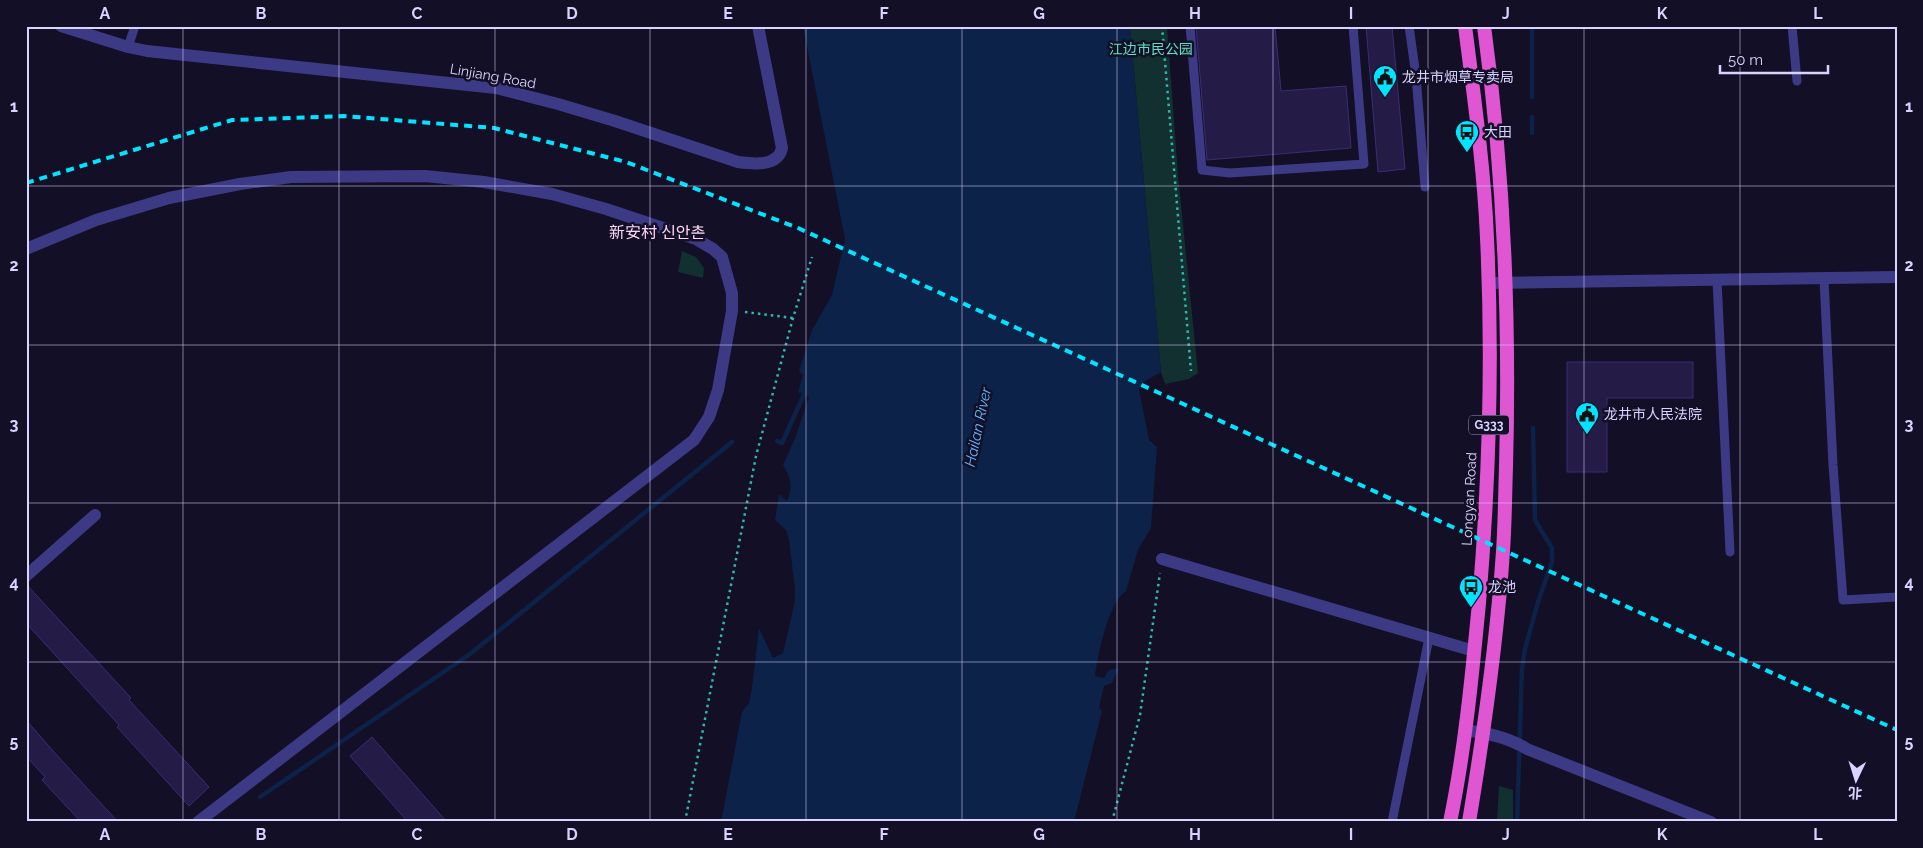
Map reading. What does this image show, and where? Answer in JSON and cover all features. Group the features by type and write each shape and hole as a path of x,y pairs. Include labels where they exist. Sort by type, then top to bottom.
{"highway":[{"name":"Longyan Road","path":"1450,822 1465,730 1474,651 1484,542 1489,429 1487,237 1480,152 1465,26"},
{"name":"G333","path":"1469,822 1484,732 1503,551 1507,423 1506,283 1503,211 1484,26"}],"street":[{"name":"Linjiang Road","path":"61,26 128,47 496,88 607,119 738,162 757,164 774,160 781,154 782,148 758,26"},
{"path":"26,249 96,220 169,198 240,184 291,177 425,176 484,182 552,194 606,209 696,239 714,249 722,257 732,293 732,311 718,390 708,417 694,440 198,822"},
{"path":"1488,284 1897,278"},
{"path":"26,576 95,515"},
{"path":"1162,559 1474,651"},
{"path":"1465,730 1484,732 1522,746 1711,822"}],"lane":[{"path":"128,47 135,26"},
{"path":"1190,26 1202,170 1230,173 1364,164 1353,26"},
{"path":"1409,26 1416,76 1425,187"},
{"path":"1792,26 1797,81"},
{"path":"1824,278 1833,466 1843,600 1897,596"},
{"path":"1718,280 1730,552"},
{"path":"1392,822 1429,638"}],"path":[{"path":"1162,26 1191,371"},
{"path":"685,822 756,456 793,318 812,257"},
{"path":"732,311 793,318"},
{"path":"1112,822 1140,715 1162,559"}],"green space":[{"name":"江边市民公园","path":"1130,26 1167,26 1178,175 1198,373 1189,379 1165,384 1161,372"},
{"path":"682,251 696,257 704,268 703,278 678,272"},
{"path":"1499,786 1513,790 1513,822 1497,822"}],"water":[{"name":"Hailan River","path":"803,26 1130,26 1161,372 1142,383 1139,389 1149,440 1157,447 1151,528 1138,550 1126,591 1114,606 1105,630 1095,676 1104,678 1109,670 1119,668 1112,683 1104,686 1099,707 1102,711 1074,822 721,822 742,712 749,703 752,688 759,628 773,658 783,653 795,601 789,540 786,530 775,520 779,494 787,501 789,496 790,483 783,465 796,436 809,397 798,392 803,375 799,371 812,330 832,295 845,239"}],"building":[{"path":"1196,26 1275,26 1281,91 1346,86 1351,148 1207,160"},
{"name":"龙井市烟草专卖局","path":"1366,26 1392,26 1405,169 1378,172"},
{"name":"龙井市人民法院","path":"1567,362 1693,362 1693,398 1607,398 1607,472 1567,472"},
{"path":"26,584 131,698 129,700 209,787 189,806 117,727 119,725 26,623"},
{"path":"26,720 118,822 81,822 42,780 45,777 26,756"},
{"path":"372,737 447,822 408,822 350,756"}],"waterway":[{"path":"1532,27 1532,97"},
{"path":"1532,117 1532,133"},
{"path":"777,441 782,443 806,390"},
{"path":"1517,822 1522,668 1525,649 1538,602 1552,562 1552,548 1535,520 1533,428"},
{"path":"260,797 470,654 732,442"}],"railway":[{"path":"26,183 232,120 344,116 494,128 626,162 798,228 1897,730"}],"place":[{"name":"龙井市烟草专卖局","path":"1385,98"},
{"name":"大田","path":"1467,153"},
{"name":"龙井市人民法院","path":"1587,435"},
{"name":"龙池","path":"1471,608"}],"district":[{"name":"新安村 신안촌","path":"657,232"}]}
